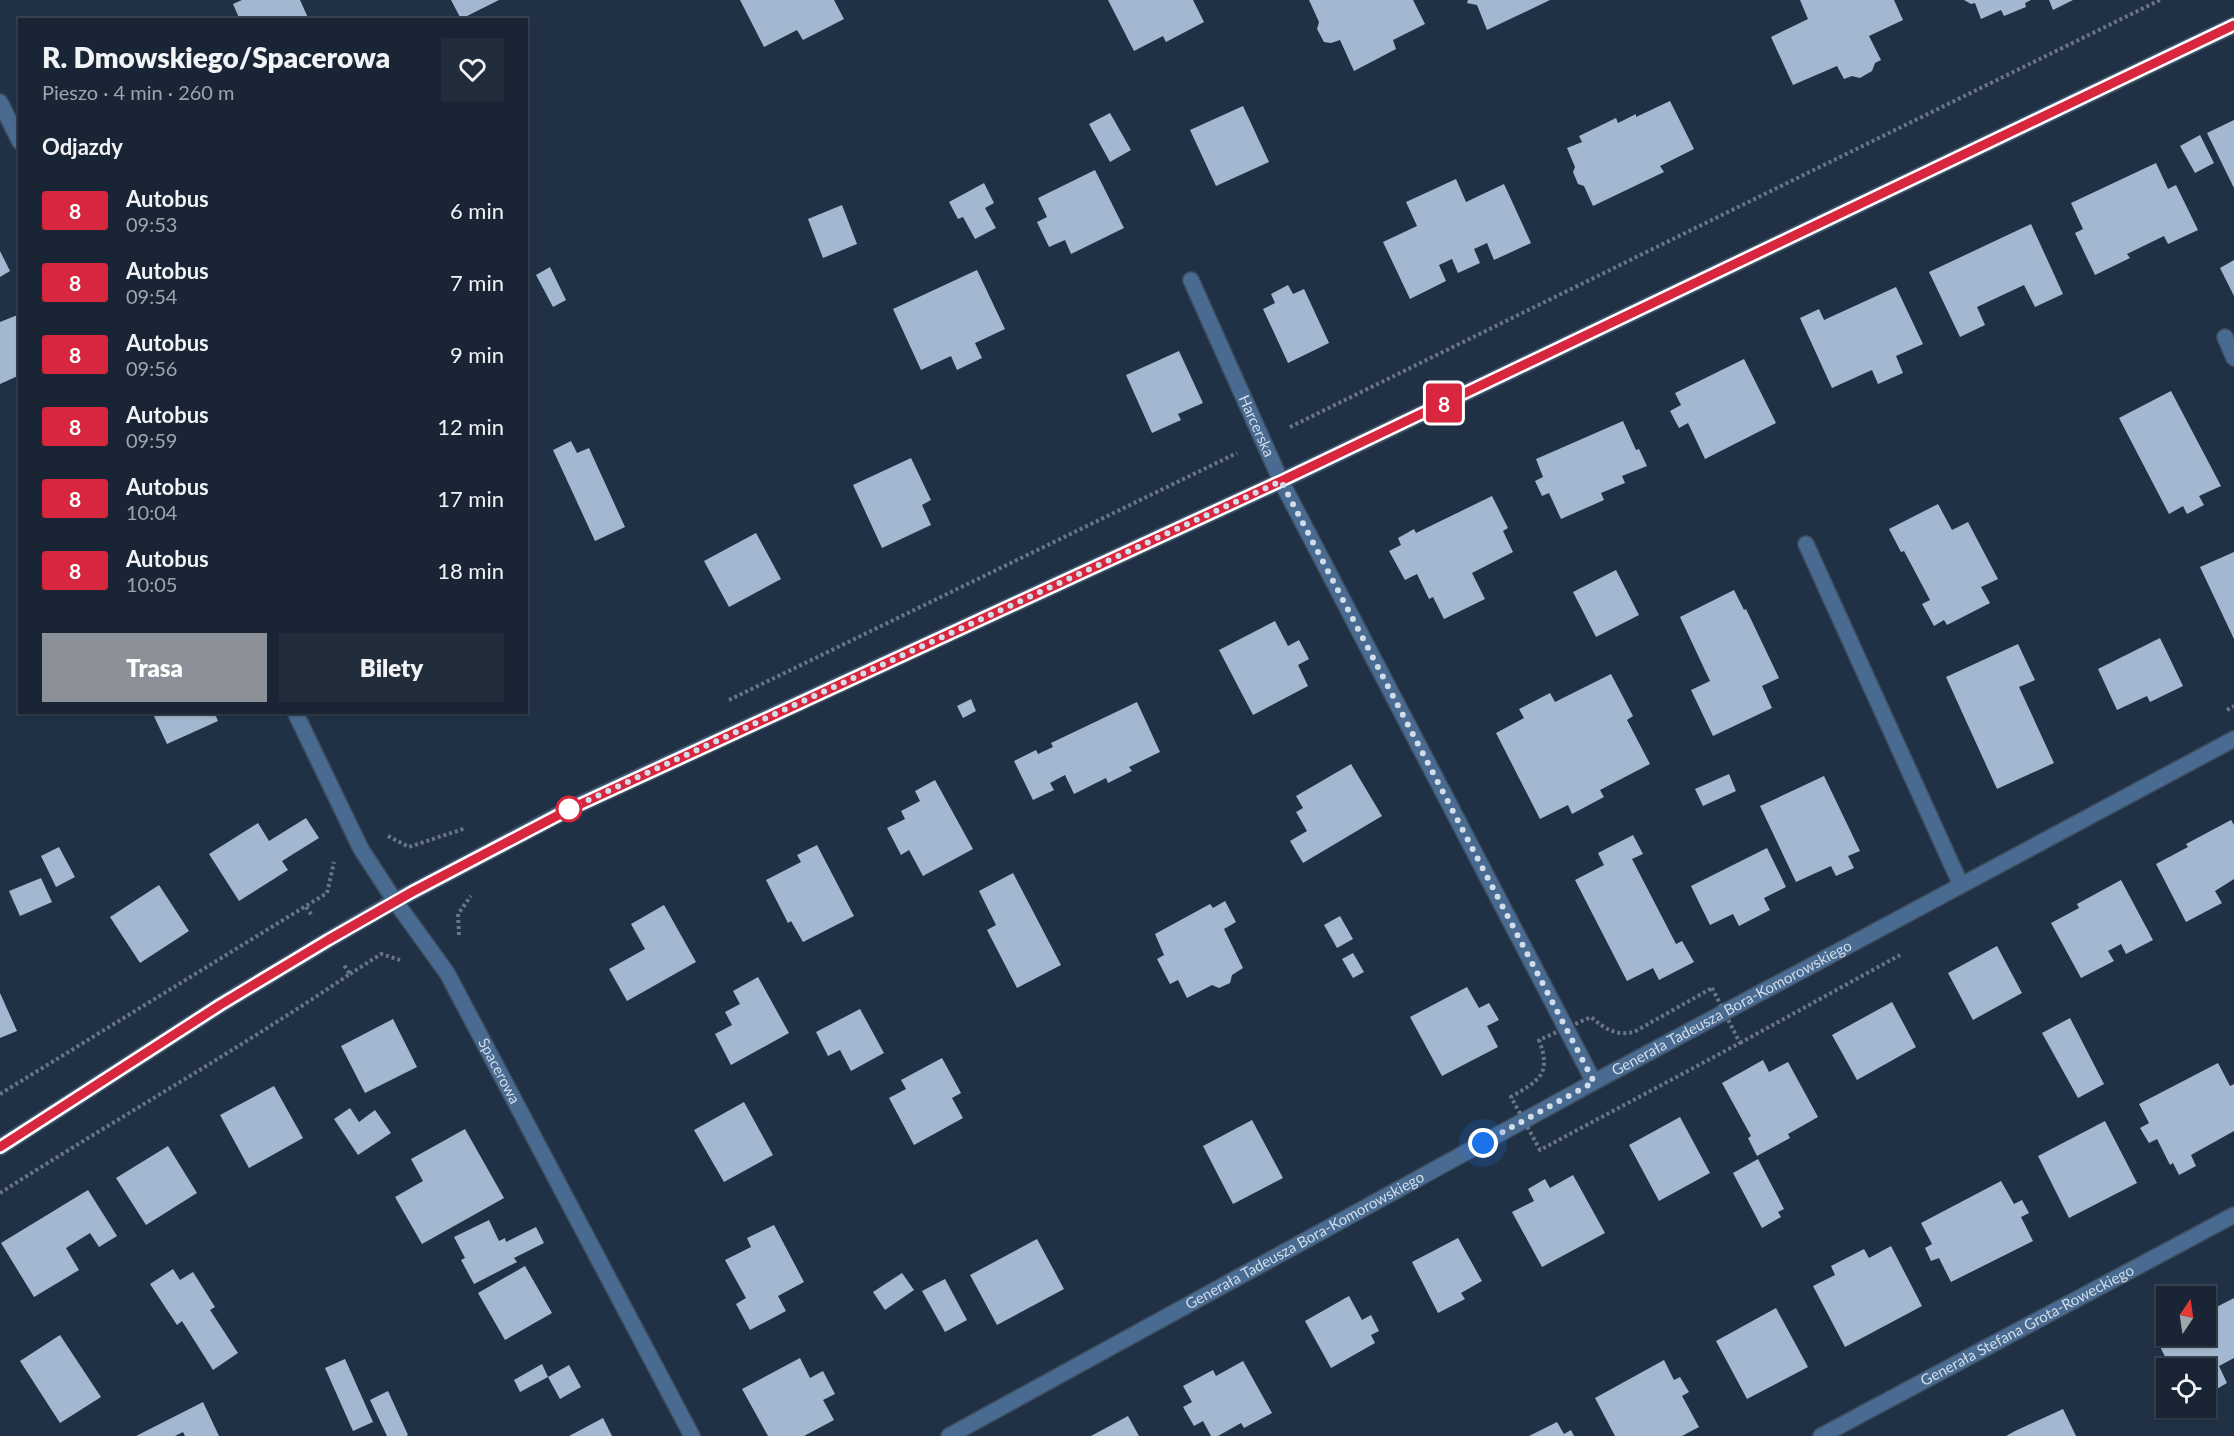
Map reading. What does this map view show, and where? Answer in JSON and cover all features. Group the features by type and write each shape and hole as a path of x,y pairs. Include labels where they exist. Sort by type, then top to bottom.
{"street":[{"path":"0,1147 220,1005 328,940 570,809 1281,481 2234,26"},
{"path":"0,102 18,138"},
{"name":"Harcerska","path":"1191,280 1281,481 1594,1082"},
{"path":"2225,337 2234,358"},
{"path":"1806,544 1961,885"},
{"name":"Spacerowa","path":"296,714 361,849 395,902 447,973 692,1436"},
{"name":"Generała Tadeusza Bora-Komorowskiego","path":"949,1436 1594,1082 2234,739"},
{"name":"Generała Stefana Grota-Roweckiego","path":"1821,1436 2234,1215"}],"path":[{"path":"724,702 2160,0"},
{"path":"388,836 410,847 466,828"},
{"path":"0,1094 327,893 334,861"},
{"path":"0,1193 270,1027 350,974 306,907"}],"building":[{"path":"242,0 300,0 308,18 239,18 233,4"},
{"path":"451,0 499,0 463,18 460,18"},
{"path":"740,0 834,0 844,19 803,40 797,30 764,47"},
{"path":"1108,0 1193,0 1204,22 1166,42 1163,36 1134,51"},
{"path":"1309,0 1413,0 1425,24 1393,40 1396,49 1354,71 1340,40 1331,43 1324,42 1317,29 1319,22"},
{"path":"1468,0 1550,0 1487,30 1477,5 1467,3"},
{"path":"1800,0 1894,0 1903,20 1869,36 1881,60 1875,63 1872,71 1860,78 1852,76 1844,79 1837,66 1793,85 1771,37 1808,19"},
{"path":"1964,0 2031,0 2025,3 2026,7 2004,16 2001,10 1981,19 1975,3 1971,4"},
{"path":"2049,0 2073,0 2053,10"},
{"path":"1670,101 1694,149 1660,166 1664,172 1593,206 1584,186 1578,184 1573,172 1575,167 1567,148 1582,142 1579,136 1616,118 1618,123"},
{"path":"1243,106 1269,162 1216,186 1190,130"},
{"path":"1110,113 1131,150 1110,162 1089,124"},
{"path":"2234,120 2234,188 2207,133"},
{"path":"2200,135 2214,163 2195,173 2180,146"},
{"path":"2156,163 2168,189 2176,185 2198,230 2168,244 2164,236 2127,254 2130,258 2095,275 2075,233 2083,229 2071,203"},
{"path":"1095,170 1124,228 1071,254 1065,240 1049,247 1037,222 1047,217 1038,198"},
{"path":"1456,179 1466,202 1504,184 1531,243 1494,260 1487,243 1474,249 1480,263 1458,273 1452,259 1439,265 1446,281 1410,299 1383,242 1417,226 1406,202"},
{"path":"984,183 994,203 985,208 996,228 975,239 963,217 958,219 949,202"},
{"path":"842,205 857,244 823,258 808,219"},
{"path":"2031,224 2063,294 2035,307 2024,285 1977,307 1985,325 1960,337 1929,272"},
{"path":"0,251 10,271 0,277"},
{"path":"2234,260 2234,296 2220,268"},
{"path":"550,267 566,300 553,307 536,275"},
{"path":"977,270 1005,329 975,343 982,358 957,370 951,356 921,370 893,309"},
{"path":"1288,285 1293,294 1304,289 1329,343 1288,363 1263,309 1275,303 1271,294"},
{"path":"1896,287 1923,344 1896,356 1903,373 1878,384 1872,370 1832,388 1800,318 1819,309 1824,320"},
{"path":"18,315 18,376 0,384 0,322"},
{"path":"1179,351 1203,403 1178,414 1181,420 1152,433 1126,375"},
{"path":"1744,359 1776,423 1705,459 1688,423 1679,428 1670,411 1681,405 1675,393"},
{"path":"2171,391 2221,486 2199,496 2204,505 2187,514 2183,506 2169,514 2119,418"},
{"path":"1623,421 1636,450 1639,449 1647,466 1622,476 1625,483 1601,493 1604,500 1561,519 1549,493 1542,496 1535,481 1543,477 1536,459"},
{"path":"571,441 577,453 589,448 625,527 595,541 553,450"},
{"path":"911,458 931,500 922,505 931,525 882,548 853,485"},
{"path":"1492,496 1508,528 1503,531 1513,552 1472,573 1485,599 1444,619 1433,597 1429,599 1417,574 1405,580 1389,551 1401,545 1398,538 1414,529 1416,533"},
{"path":"1938,504 1952,530 1968,522 1998,579 1981,587 1990,603 1947,625 1944,620 1934,626 1922,604 1930,600 1904,551 1901,552 1889,529"},
{"path":"756,533 781,579 729,607 704,561"},
{"path":"2234,552 2234,639 2200,567"},
{"path":"1616,570 1639,615 1596,637 1573,592"},
{"path":"1734,590 1744,610 1746,609 1779,678 1762,686 1772,708 1713,736 1691,690 1710,681 1680,617"},
{"path":"1275,621 1288,646 1299,640 1309,659 1298,665 1308,686 1253,715 1219,650"},
{"path":"2160,638 2183,686 2150,702 2147,696 2117,710 2098,669"},
{"path":"2018,644 2035,680 2019,687 2054,763 1997,789 1946,677"},
{"path":"1611,674 1633,716 1627,720 1650,764 1600,790 1604,797 1572,814 1568,805 1540,819 1496,733 1524,718 1519,709 1550,693 1555,702"},
{"path":"971,699 976,711 963,718 957,706"},
{"path":"1137,702 1160,752 1129,767 1132,771 1108,783 1106,778 1074,794 1065,775 1050,783 1054,790 1033,800 1014,761 1036,750 1038,754 1053,747 1051,743"},
{"path":"153,714 215,714 218,721 167,744"},
{"path":"1351,764 1382,816 1303,863 1290,841 1307,831 1296,812 1303,808 1296,796"},
{"path":"1729,774 1736,791 1703,806 1695,789"},
{"path":"1824,776 1860,851 1848,856 1854,868 1836,876 1831,866 1796,882 1760,806"},
{"path":"935,780 973,849 923,876 909,850 901,855 887,828 905,819 901,811 920,801 915,791"},
{"path":"306,818 319,838 282,861 288,870 239,901 209,854 258,823 269,841"},
{"path":"2231,820 2234,825 2234,879 2215,891 2222,903 2186,922 2156,864 2188,847 2186,844"},
{"path":"1633,835 1643,854 1632,859 1676,944 1682,941 1694,962 1659,980 1653,968 1627,981 1575,880 1604,865 1598,853"},
{"path":"817,845 854,916 803,942 791,921 788,923 766,880 801,862 797,855"},
{"path":"59,847 75,877 56,887 41,856"},
{"path":"1767,848 1786,887 1764,898 1770,910 1739,926 1733,914 1710,925 1691,886"},
{"path":"1013,873 1061,965 1017,988 987,930 996,925 979,891"},
{"path":"41,878 52,902 20,916 9,891"},
{"path":"2121,880 2153,940 2126,954 2121,944 2108,951 2114,961 2081,978 2051,923 2079,908 2077,904"},
{"path":"159,885 189,931 140,963 110,917"},
{"path":"1225,901 1236,922 1224,929 1243,968 1232,975 1230,983 1219,988 1212,985 1187,998 1178,980 1170,984 1157,959 1164,955 1155,934 1210,904 1213,908"},
{"path":"664,905 696,962 627,1001 609,969 645,949 631,924"},
{"path":"1340,916 1353,939 1337,948 1324,925"},
{"path":"1997,946 2022,993 1973,1020 1948,973"},
{"path":"1353,953 1364,972 1353,978 1342,959"},
{"path":"758,977 789,1033 731,1065 715,1034 732,1025 725,1012 740,1004 733,991"},
{"path":"1467,987 1479,1008 1489,1003 1499,1020 1487,1026 1498,1047 1442,1076 1410,1017"},
{"path":"0,993 17,1031 0,1038"},
{"path":"1892,1002 1916,1047 1857,1080 1832,1035"},
{"path":"860,1009 884,1053 851,1071 840,1050 828,1056 816,1032"},
{"path":"2070,1018 2104,1084 2078,1098 2042,1033"},
{"path":"393,1019 417,1067 365,1093 341,1046"},
{"path":"942,1058 961,1093 952,1098 963,1118 914,1145 889,1098 906,1089 901,1080"},
{"path":"1763,1060 1769,1072 1788,1062 1818,1117 1788,1134 1790,1138 1757,1156 1748,1138 1751,1136 1722,1083"},
{"path":"2218,1063 2230,1086 2234,1084 2234,1131 2191,1155 2196,1166 2179,1175 2173,1163 2170,1165 2157,1139 2149,1143 2140,1128 2149,1123 2139,1104"},
{"path":"274,1086 303,1138 249,1168 220,1115"},
{"path":"744,1102 773,1155 724,1182 694,1130"},
{"path":"350,1108 359,1122 375,1110 391,1133 358,1155 334,1119"},
{"path":"1680,1117 1710,1173 1659,1201 1629,1145"},
{"path":"1252,1120 1283,1178 1233,1204 1203,1146"},
{"path":"2105,1121 2137,1183 2069,1218 2038,1156"},
{"path":"465,1129 504,1198 422,1244 395,1197 423,1181 411,1159"},
{"path":"168,1146 197,1193 146,1225 116,1178"},
{"path":"1758,1159 1784,1209 1778,1212 1781,1217 1762,1228 1733,1173"},
{"path":"1573,1175 1605,1233 1542,1267 1512,1212 1534,1201 1528,1189 1545,1179 1550,1188"},
{"path":"2001,1181 2014,1204 2022,1200 2029,1213 2021,1217 2033,1241 1951,1282 1939,1258 1931,1261 1925,1248 1932,1244 1921,1223"},
{"path":"88,1190 117,1236 99,1247 90,1233 66,1248 79,1270 34,1297 1,1243"},
{"path":"489,1220 499,1241 505,1238 506,1242 536,1227 544,1243 514,1258 517,1262 474,1284 461,1260 465,1258 454,1237"},
{"path":"774,1225 804,1282 778,1296 786,1311 750,1330 736,1304 746,1298 725,1260 751,1247 747,1238"},
{"path":"1458,1238 1482,1281 1461,1293 1465,1299 1438,1313 1412,1262"},
{"path":"1037,1239 1064,1289 997,1325 970,1275"},
{"path":"1891,1246 1922,1306 1845,1347 1813,1286 1835,1275 1831,1266 1864,1249 1869,1258"},
{"path":"525,1266 552,1313 505,1340 478,1293"},
{"path":"173,1269 180,1280 193,1272 215,1307 210,1310 238,1353 213,1370 182,1321 177,1325 150,1284"},
{"path":"902,1273 914,1290 885,1310 873,1292"},
{"path":"945,1279 967,1320 945,1332 922,1291"},
{"path":"1349,1296 1362,1320 1371,1315 1379,1331 1371,1335 1375,1343 1331,1368 1305,1321"},
{"path":"2234,1298 2234,1358 2219,1366 2227,1383 2216,1389 2216,1358 2166,1358 2160,1346 2216,1346 2216,1307"},
{"path":"1776,1308 1808,1367 1747,1399 1716,1341"},
{"path":"60,1335 101,1397 60,1423 20,1361"},
{"path":"800,1358 810,1378 823,1371 835,1394 823,1400 834,1420 804,1436 768,1436 742,1389"},
{"path":"345,1359 373,1422 353,1431 325,1368"},
{"path":"1664,1360 1674,1380 1680,1377 1689,1392 1682,1396 1699,1427 1682,1436 1615,1436 1595,1398"},
{"path":"1243,1361 1272,1413 1244,1428 1241,1423 1218,1436 1211,1436 1203,1421 1194,1426 1183,1407 1192,1402 1183,1386 1213,1370 1216,1376"},
{"path":"542,1364 548,1377 520,1392 514,1380"},
{"path":"569,1365 581,1387 560,1399 548,1377"},
{"path":"388,1391 408,1435 406,1436 387,1436 370,1400"},
{"path":"203,1402 219,1436 185,1436 183,1432 175,1436 136,1436"},
{"path":"2063,1409 2076,1436 2006,1436 2015,1431"},
{"path":"1128,1416 1139,1436 1091,1436"},
{"path":"603,1418 612,1436 569,1436"},
{"path":"1557,1422 1564,1434 1571,1430 1574,1436 1529,1436"}],"bus line":[{"name":"8","path":"0,1147 220,1005 328,940 412,892 570,809 1281,481 2234,25"}],"route":[{"path":"569,809 1281,481 1594,1082 1483,1143"}]}
